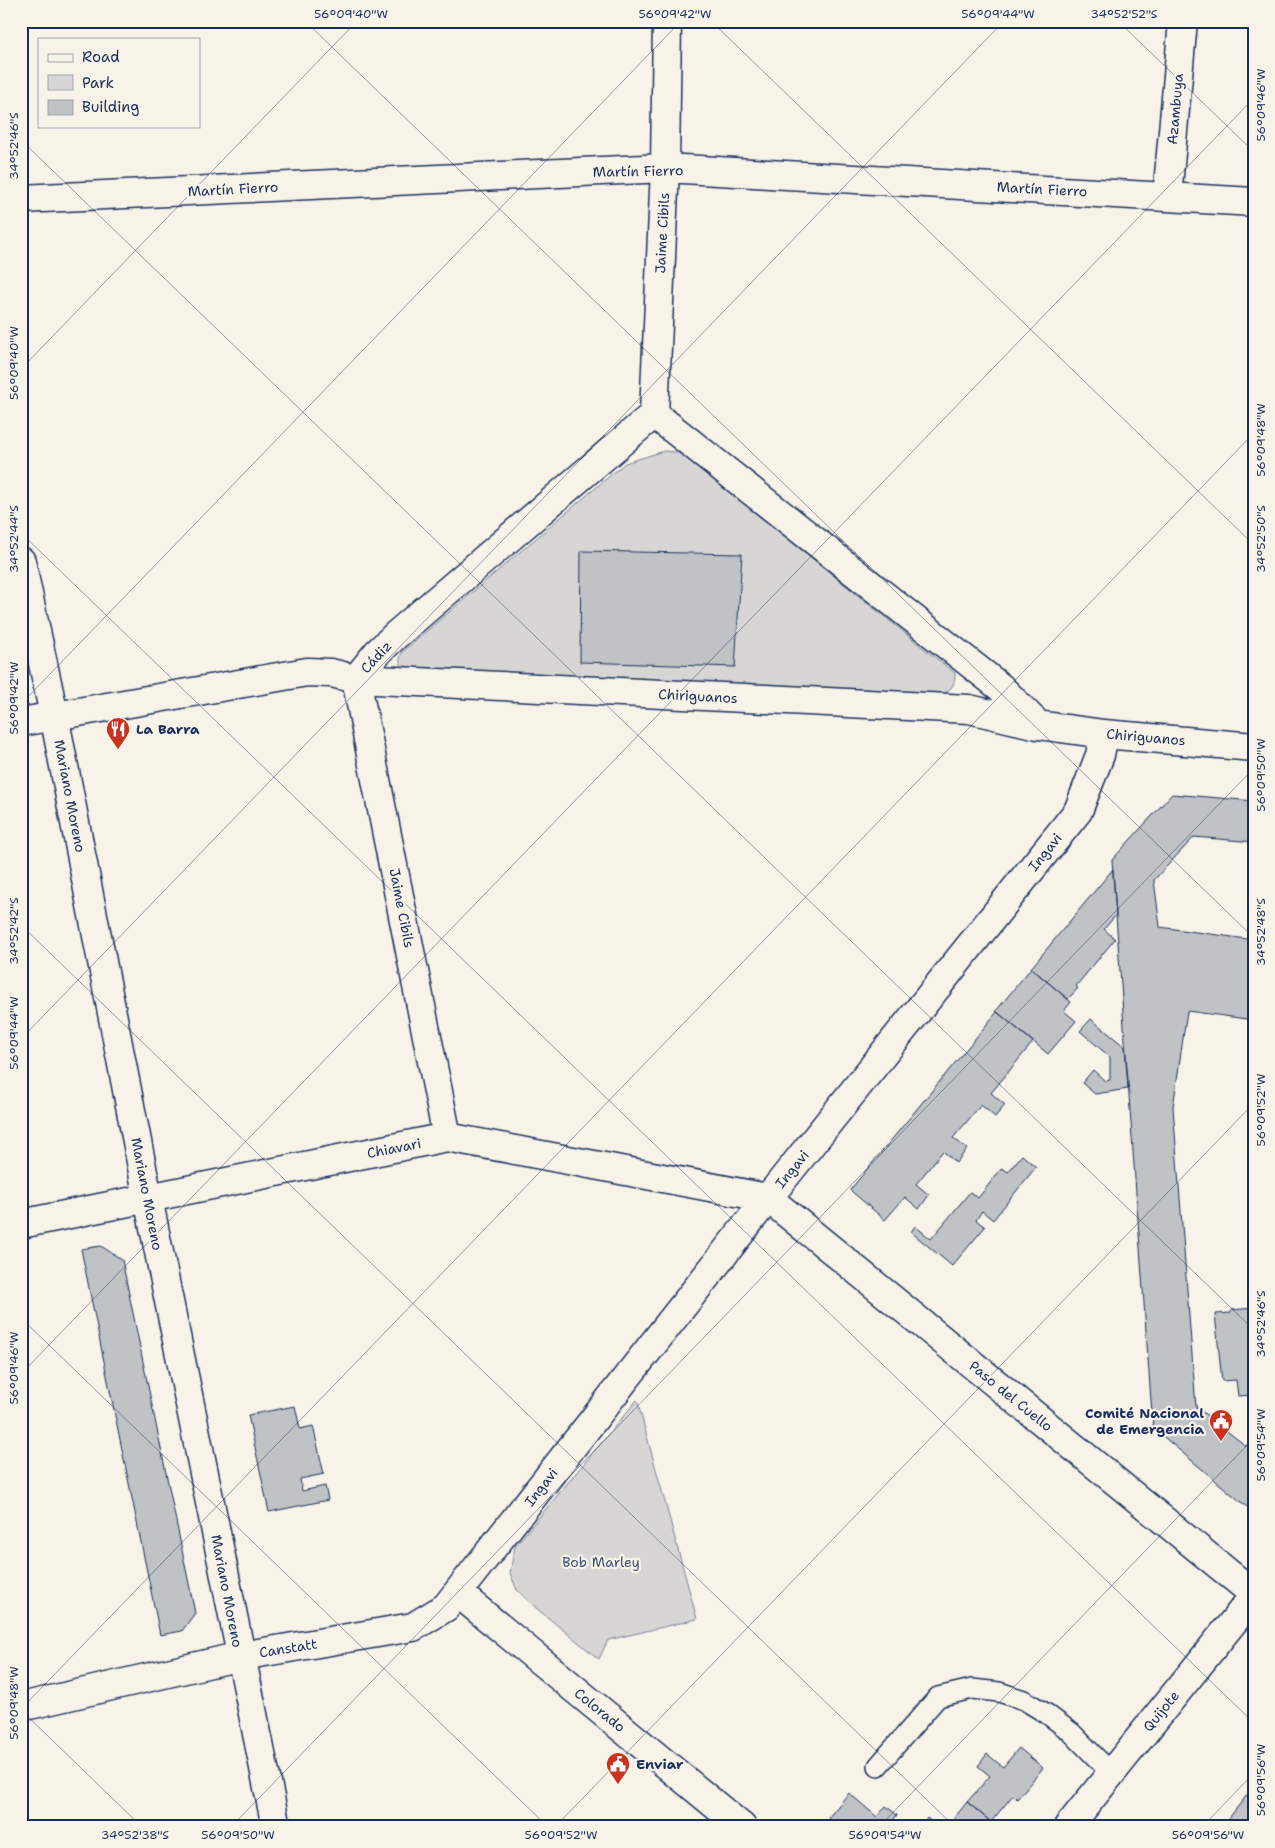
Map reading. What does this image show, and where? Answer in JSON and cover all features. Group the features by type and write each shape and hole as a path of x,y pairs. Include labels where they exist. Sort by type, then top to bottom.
{"street":[{"name":"Jaime Cibils","path":"654,414 665,168 667,21"},
{"name":"Azambuya","path":"1167,197 1183,21"},
{"name":"Martín Fierro","path":"21,199 665,168 1254,202"},
{"name":"Cádiz","path":"21,722 307,672 331,673 356,679 396,635 654,414"},
{"path":"654,414 1000,687 1038,725"},
{"name":"Mariano Moreno","path":"21,561 54,715 148,1198 276,1827"},
{"name":"Jaime Cibils","path":"356,679 447,1137"},
{"name":"Chiriguanos","path":"356,679 969,709 1038,725 1104,734 1254,747"},
{"name":"Ingavi","path":"458,1593 768,1198 1078,811 1100,755 1104,734"},
{"name":"Chiavari","path":"21,1224 447,1137 768,1198"},
{"name":"Paso del Cuello","path":"768,1198 1254,1595"},
{"name":"Canstatt","path":"21,1707 240,1656 413,1627 446,1607 458,1593"},
{"name":"Colorado","path":"458,1593 742,1827"},
{"name":"Quijote","path":"1068,1827 1254,1595"}],"lane":[{"path":"878,1766 938,1697 972,1689 999,1692 1024,1700 1071,1732 1111,1772"}],"green space":[{"path":"664,451 675,452 685,456 955,673 954,684 951,689 942,695 611,677 458,675 406,670 402,666 400,657 403,651 625,463"},
{"name":"Bob Marley","path":"637,1400 697,1619 608,1640 599,1659 536,1608 517,1590 510,1573 515,1546"}],"building":[{"path":"581,551 742,554 735,667 580,662"},
{"path":"1172,794 1254,801 1254,842 1194,837 1154,880 1160,927 1254,940 1254,1020 1187,1011 1173,1107 1196,1407 1246,1446 1254,1437 1254,1506 1247,1507 1153,1428 1112,860"},
{"path":"1113,869 1116,915 1104,929 1115,939 1076,986 1078,988 1068,999 1031,968"},
{"path":"1031,968 1071,1002 1064,1011 1076,1021 1048,1054 996,1011"},
{"path":"997,1012 1033,1042 991,1093 1005,1105 995,1117 981,1105 953,1138 967,1149 956,1163 943,1151 916,1184 929,1195 919,1209 905,1197 885,1220 850,1190"},
{"path":"1091,1019 1125,1047 1128,1089 1095,1094 1082,1083 1093,1070 1105,1081 1110,1080 1110,1057 1080,1031"},
{"path":"1022,1155 1036,1167 993,1220 982,1211 976,1220 985,1227 952,1266 911,1232 915,1226 931,1239 970,1192 978,1198 1002,1168 1008,1172"},
{"path":"101,1246 122,1260 195,1613 182,1631 160,1635 81,1249"},
{"path":"1254,1308 1254,1405 1253,1395 1238,1396 1236,1380 1222,1381 1215,1314 1231,1313 1231,1310"},
{"path":"295,1406 300,1429 313,1426 324,1474 300,1479 302,1491 325,1486 328,1500 269,1512 248,1415"},
{"path":"1019,1748 1043,1768 1017,1799 1013,1795 991,1822 967,1802 990,1776 978,1766 987,1754 1003,1767"},
{"path":"1254,1786 1254,1827 1222,1827"},
{"path":"849,1793 877,1817 886,1806 897,1815 888,1827 839,1827 828,1818"},
{"path":"967,1802 991,1822 987,1827 947,1827"},
{"path":"927,1818 938,1827 920,1827"}],"place":[{"name":"La Barra","path":"118,750"},
{"name":"Comité Nacional de Emergencia","path":"1221,1442"},
{"name":"Enviar","path":"618,1785"}]}
